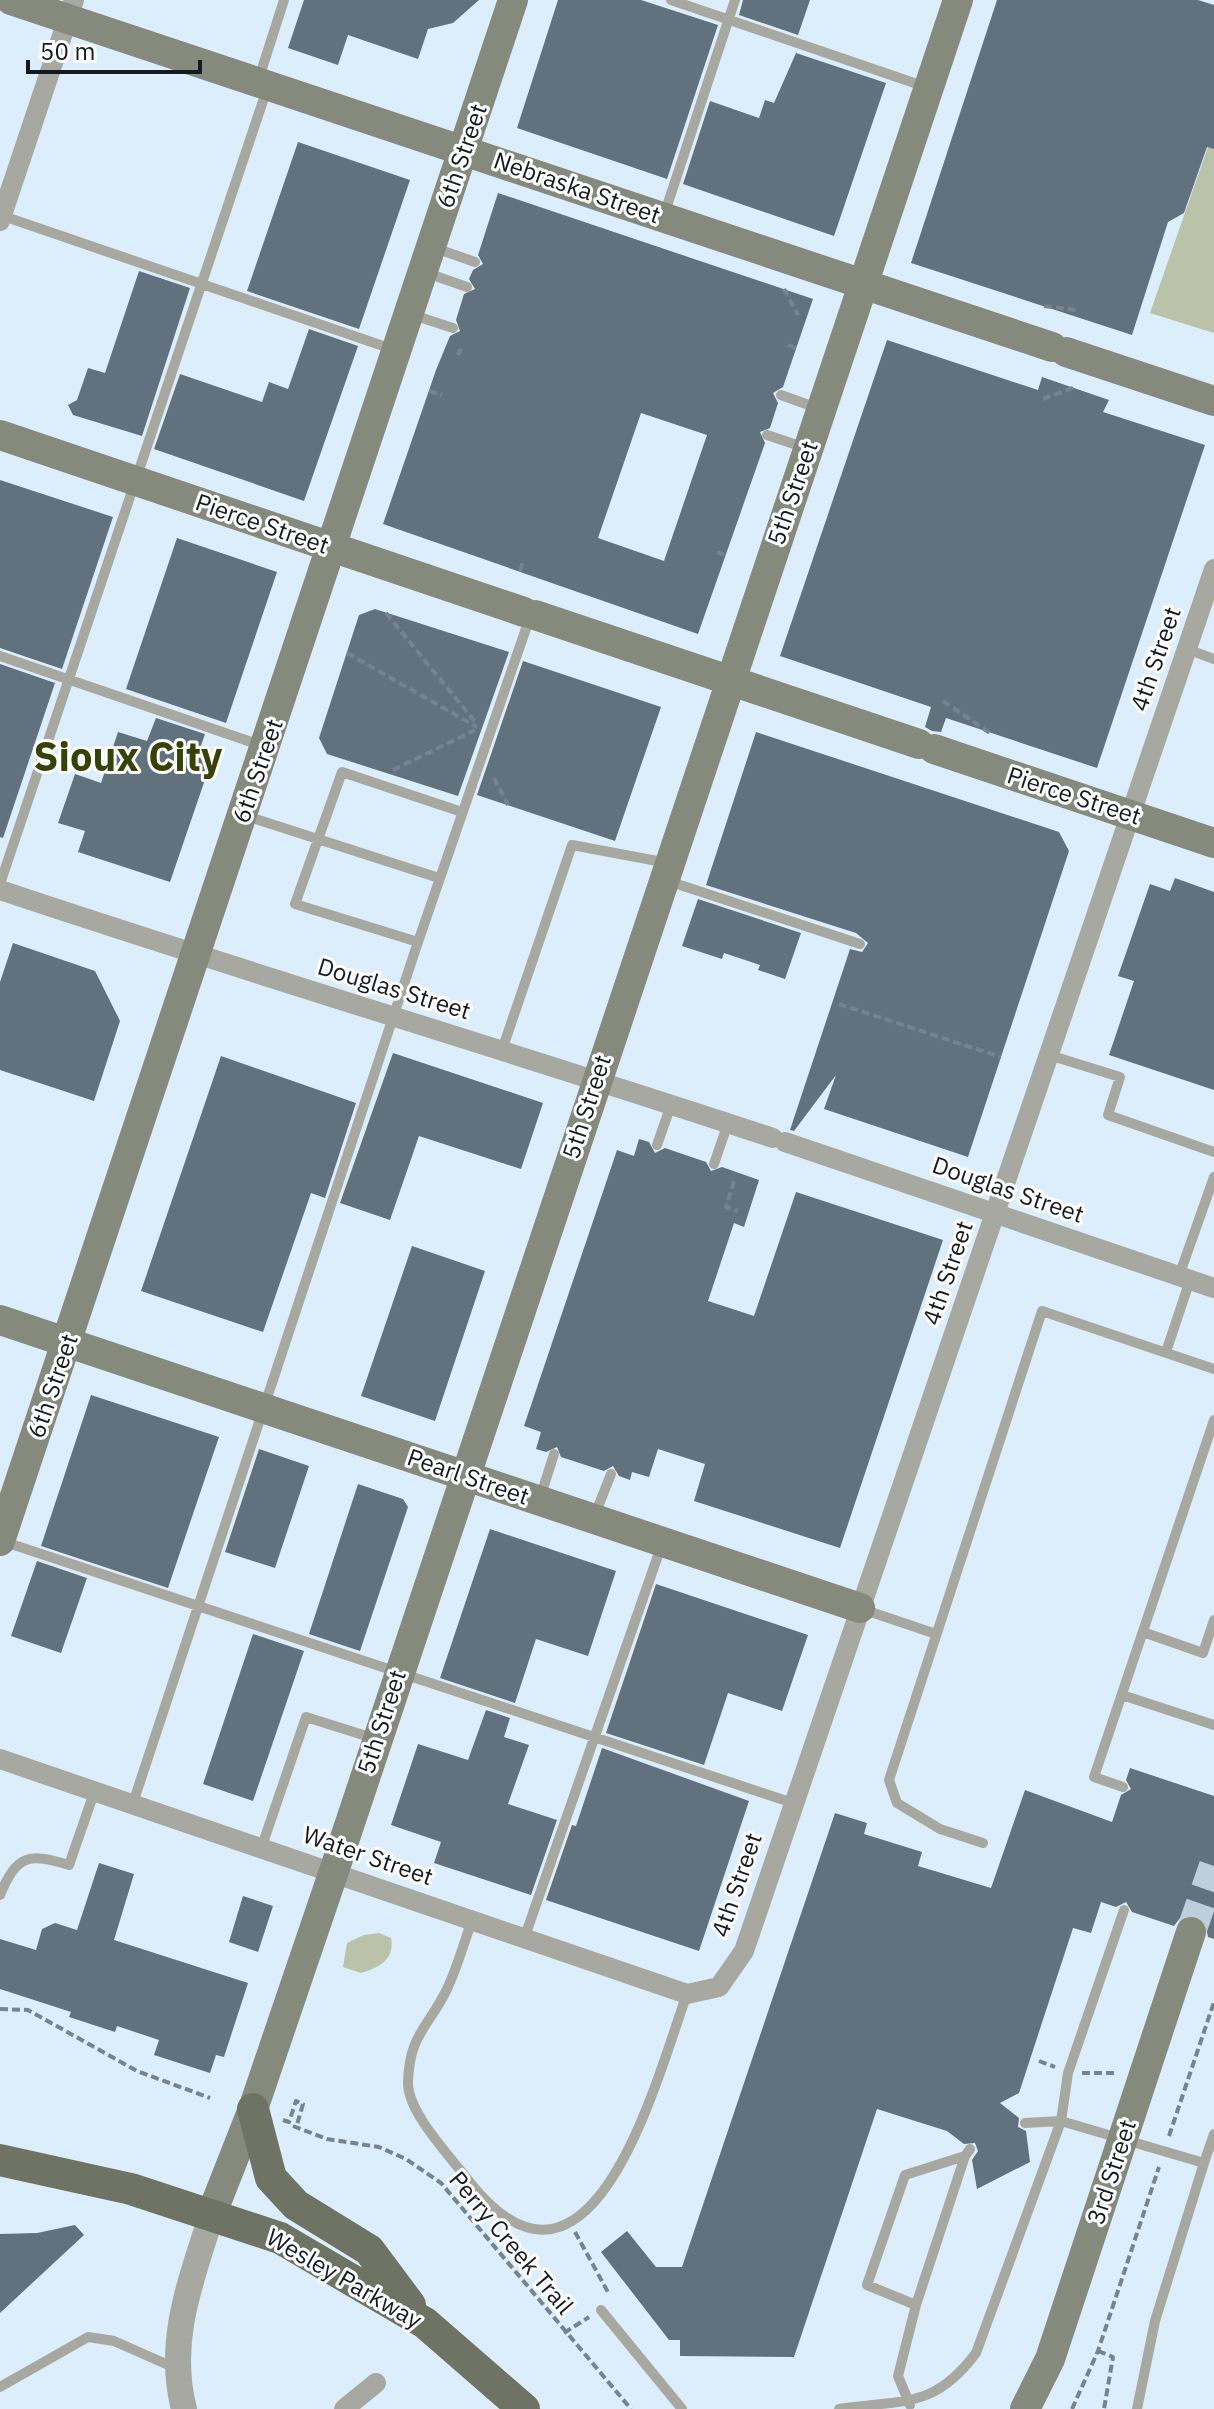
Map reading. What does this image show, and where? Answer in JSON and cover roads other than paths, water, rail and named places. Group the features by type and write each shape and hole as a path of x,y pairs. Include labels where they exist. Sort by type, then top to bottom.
{"main road":[{"name":"Nebraska Street","path":"11,0 71,10 262,85 1214,401"},
{"name":"6th Street","path":"0,1541 513,0"},
{"name":"5th Street","path":"212,2213 253,2109 334,1871 397,1674 958,0"},
{"name":"Pierce Street","path":"0,435 1214,843"},
{"name":"Pearl Street","path":"0,1320 860,1608"},
{"name":"3rd Street","path":"1025,2409 1050,2359 1191,1932"},
{"path":"253,2109 271,2178 296,2205 369,2250 425,2323"},
{"name":"Wesley Parkway","path":"0,2160 76,2175 212,2213 280,2238 425,2323 524,2409"}],"street":[{"path":"1,218 71,10"},
{"name":"4th Street","path":"687,1994 719,1987 744,1951 1214,569"},
{"name":"Douglas Street","path":"0,887 196,956 596,1079 1184,1278 1213,1285"},
{"name":"Water Street","path":"0,1759 262,1846 687,1994"},
{"path":"184,2409 176,2347 184,2306 212,2213"},
{"path":"344,2409 376,2383"}],"lane":[{"path":"0,887 201,283 262,85 282,0"},
{"path":"671,0 928,88"},
{"path":"663,217 735,0"},
{"path":"1,218 396,350"},
{"path":"427,259 475,262"},
{"path":"427,259 467,287"},
{"path":"408,313 453,328"},
{"path":"781,395 821,409"},
{"path":"767,435 808,448"},
{"path":"133,1803 439,878 530,614"},
{"path":"1187,649 1214,659"},
{"path":"0,656 266,746"},
{"path":"418,942 295,904 342,772 462,812"},
{"path":"243,815 439,878"},
{"path":"502,1050 572,845 666,871 860,944"},
{"path":"1049,1055 1120,1077 1108,1115 1214,1152"},
{"path":"657,1145 671,1105"},
{"path":"714,1164 728,1123"},
{"path":"1166,1352 1214,1177"},
{"path":"983,1843 940,1829 897,1803 889,1780 1042,1311 1214,1369"},
{"path":"1123,1787 1094,1777 1211,1438 1214,1420"},
{"path":"539,1501 554,1454"},
{"path":"594,1519 611,1474"},
{"path":"0,1541 793,1803"},
{"path":"524,1939 662,1542"},
{"name":"Pearl Street","path":"860,1608 936,1634"},
{"path":"1143,1632 1203,1653 1214,1620"},
{"path":"1122,1695 1214,1725"},
{"path":"262,1846 306,1717 377,1739"},
{"path":"0,1895 12,1870 23,1859 36,1856 69,1865 95,1790"},
{"path":"839,2409 882,2403 910,2405 935,2398 962,2374 976,2353 1061,2121 1068,2073 1124,1910"},
{"path":"472,1920 446,1991 421,2027 411,2049 408,2087 425,2124 490,2207 515,2222 546,2230 572,2225 608,2186 642,2126 687,1994"},
{"path":"1025,2123 1061,2121 1124,2137 1204,2163"},
{"path":"1137,2409 1155,2321 1214,2134"},
{"path":"910,2405 898,2376 916,2305 968,2152 905,2175 867,2285 916,2305"},
{"path":"601,2310 682,2409"},
{"path":"0,2387 88,2337 114,2341 178,2369"}],"tunnel":[{"path":"1191,1932 1214,1866"}],"district":[{"name":"Sioux City","path":"128,757"}]}
